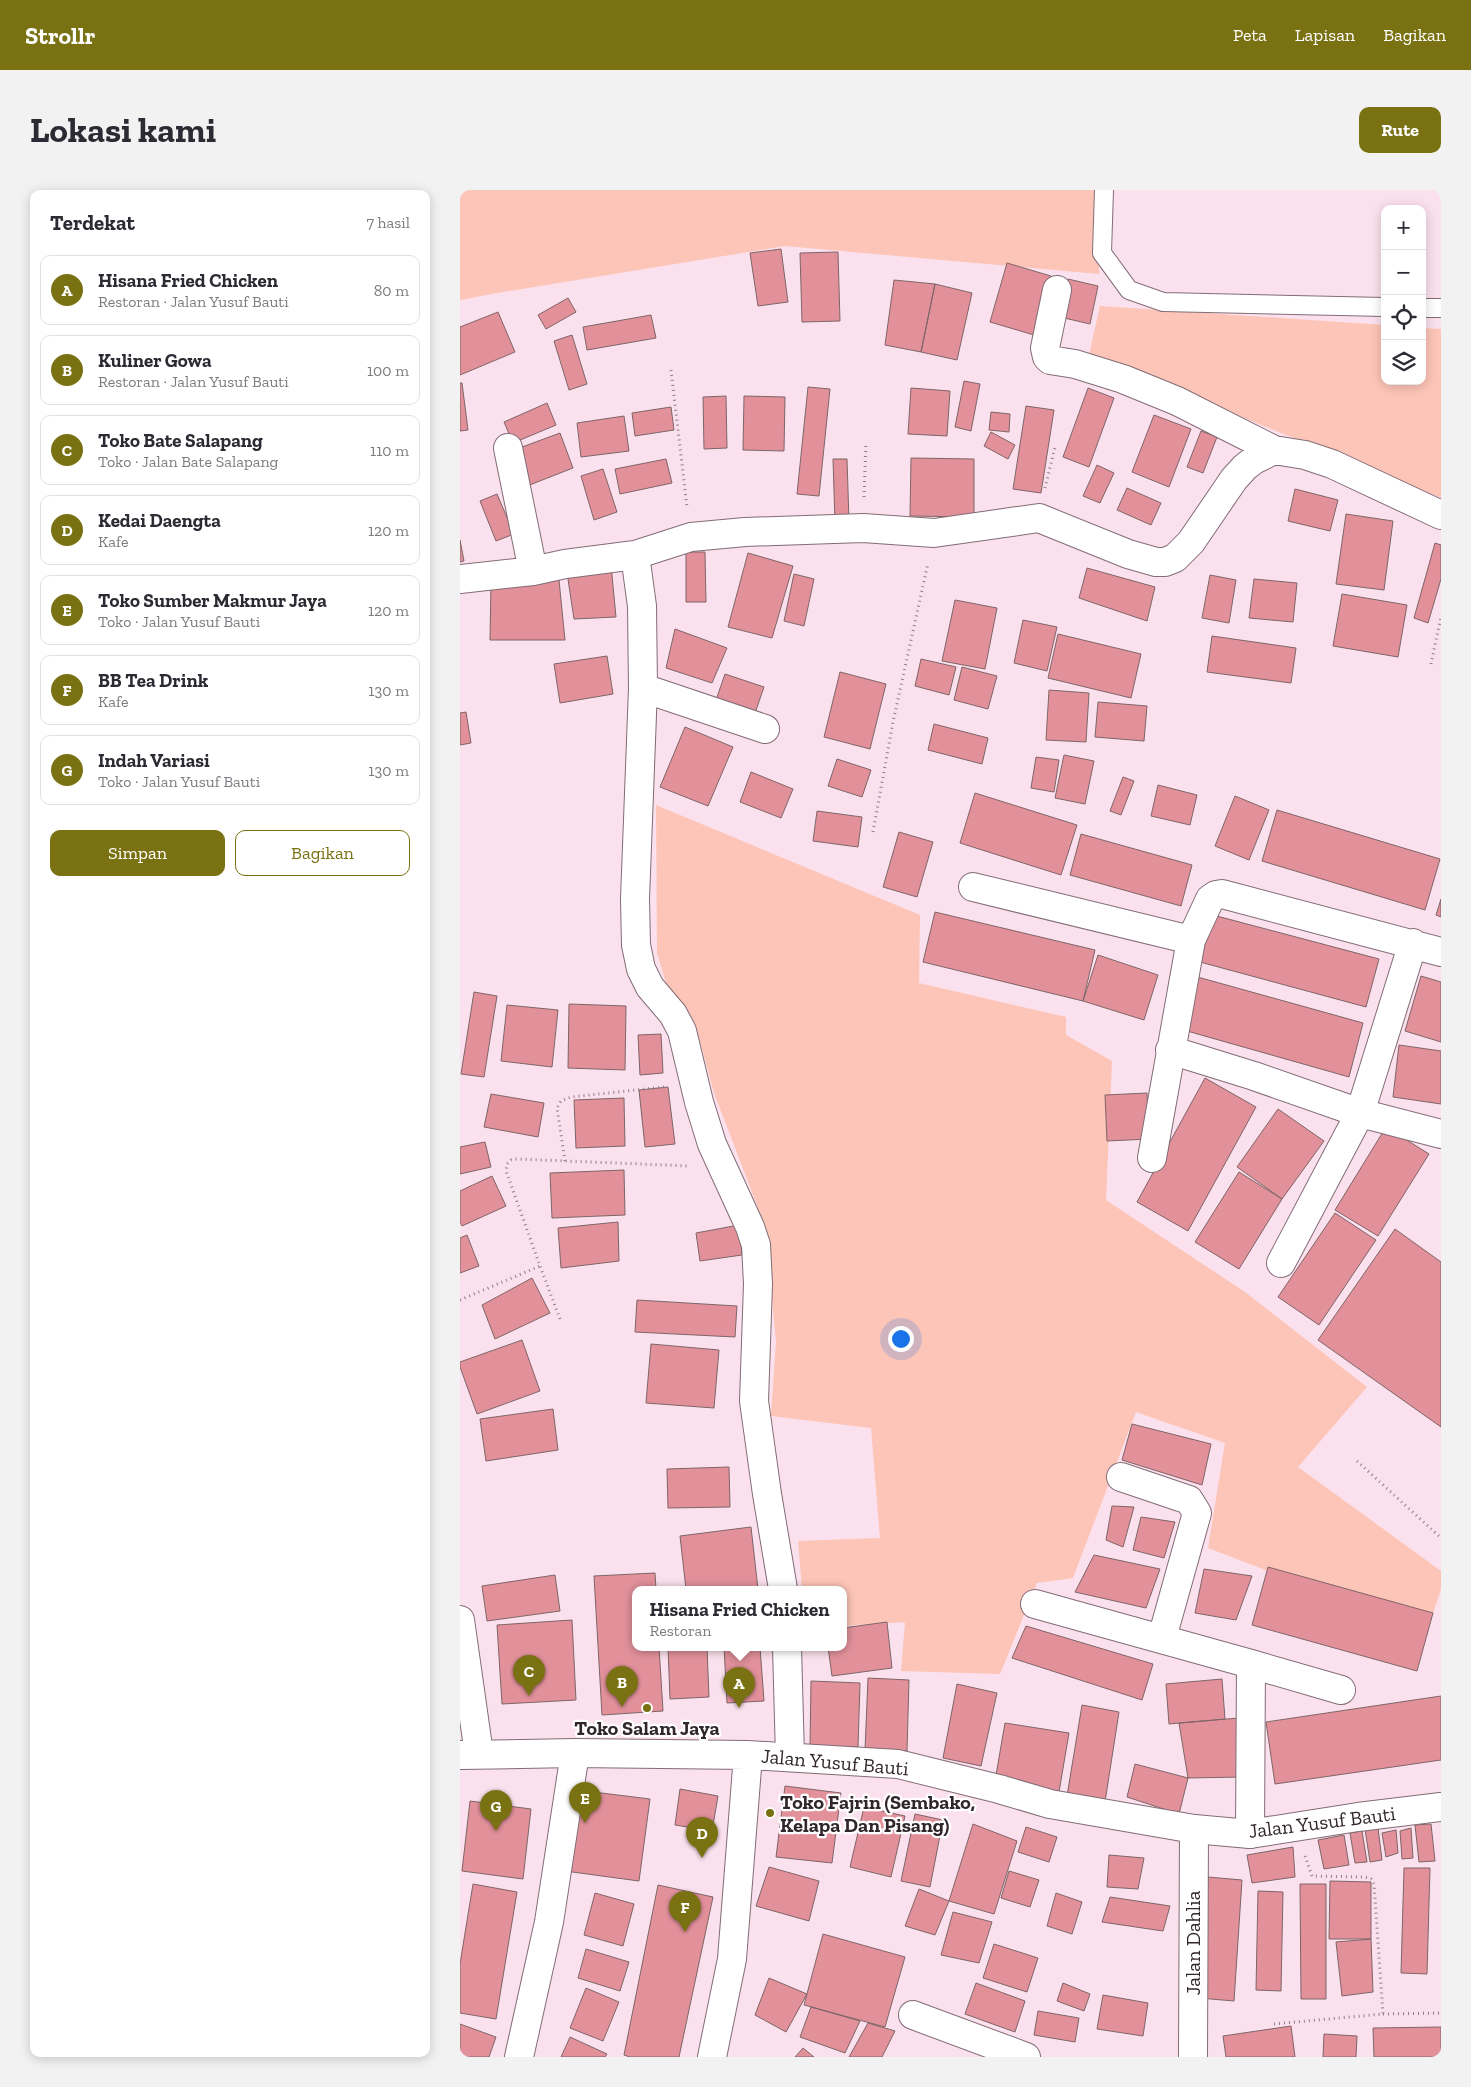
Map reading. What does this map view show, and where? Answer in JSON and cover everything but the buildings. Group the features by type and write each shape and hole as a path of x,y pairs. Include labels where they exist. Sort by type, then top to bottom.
{"street":[{"path":"1057,290 1045,348 1046,356 1050,360 1074,364 1123,379 1177,401 1274,450 1304,454 1332,464 1441,515"},
{"path":"508,448 533,571"},
{"path":"460,579 533,571 565,564 635,555 691,537 745,532 863,528 934,533 1039,518 1128,554 1156,562 1165,562 1176,558 1191,542 1245,467 1274,450"},
{"path":"635,555 642,606 643,688 635,899 636,945 641,969 650,987 672,1014 682,1031 712,1144 750,1226 756,1245 758,1284 754,1401 782,1586"},
{"path":"643,688 765,729"},
{"path":"973,887 1191,940"},
{"path":"1152,1158 1191,940 1210,899 1222,894 1413,943 1441,952"},
{"path":"1281,1262 1360,1113 1413,943"},
{"path":"1170,1050 1254,1076 1360,1113 1441,1134"},
{"path":"1120,1476 1189,1500 1197,1513 1162,1638"},
{"path":"1035,1604 1162,1638 1340,1690"},
{"path":"460,1620 470,1755"},
{"path":"788,1651 790,1757"},
{"path":"1250,1834 1251,1664"},
{"path":"520,2057 549,1922 575,1753"},
{"name":"Jalan Yusuf Bauti","path":"470,1755 575,1753 748,1755 898,1764 999,1789 1050,1804 1194,1829 1250,1834 1441,1807"},
{"path":"712,2057 732,1959 748,1755"},
{"name":"Jalan Dahlia","path":"1193,2057 1194,1829"},
{"path":"913,2015 1026,2057"}],"lane":[{"path":"1104,190 1102,253 1129,290 1163,302 1381,307"},
{"path":"1426,308 1441,308"}],"path":[{"path":"671,370 691,537"},
{"path":"863,528 866,442"},
{"path":"1039,518 1055,447"},
{"path":"873,832 934,533"},
{"path":"1431,664 1441,617"},
{"path":"565,1161 557,1108 561,1100 571,1097 695,1083"},
{"path":"560,1319 506,1171 507,1164 511,1160 724,1167"},
{"path":"460,1300 540,1266"},
{"path":"1357,1460 1441,1538"},
{"path":"1296,1827 1312,1876 1365,1877 1371,1879 1374,1884 1383,2014"},
{"path":"1274,2024 1383,2014 1441,2013"}],"shaded area":[{"path":"460,190 1099,190 1099,274 785,246 460,300"},
{"path":"1100,306 1381,325 1381,385 1426,385 1426,328 1441,329 1441,498 1089,355"},
{"path":"656,805 920,915 919,983 1066,1017 1066,1035 1112,1061 1106,1200 1245,1292 1367,1387 1298,1467 1441,1571 1441,1589 1427,1632 1208,1548 1225,1443 1136,1412 1073,1578 1037,1583 1000,1674 901,1671 905,1622 847,1626 847,1586 802,1586 798,1541 880,1538 871,1428 771,1416 776,1341 765,1226 714,1093 696,1027 668,990 657,953"}],"place":[{"name":"Toko Bate Salapang","path":"529,1696"},
{"name":"Kuliner Gowa","path":"622,1707"},
{"name":"Toko Salam Jaya","path":"647,1708"},
{"name":"Hisana Fried Chicken","path":"739,1708"},
{"name":"Toko Fajrin (Sembako, Kelapa Dan Pisang)","path":"770,1813"},
{"name":"Toko Sumber Makmur Jaya","path":"585,1823"},
{"name":"Indah Variasi","path":"496,1831"},
{"name":"Kedai Daengta","path":"702,1858"},
{"name":"BB Tea Drink","path":"685,1932"}]}
